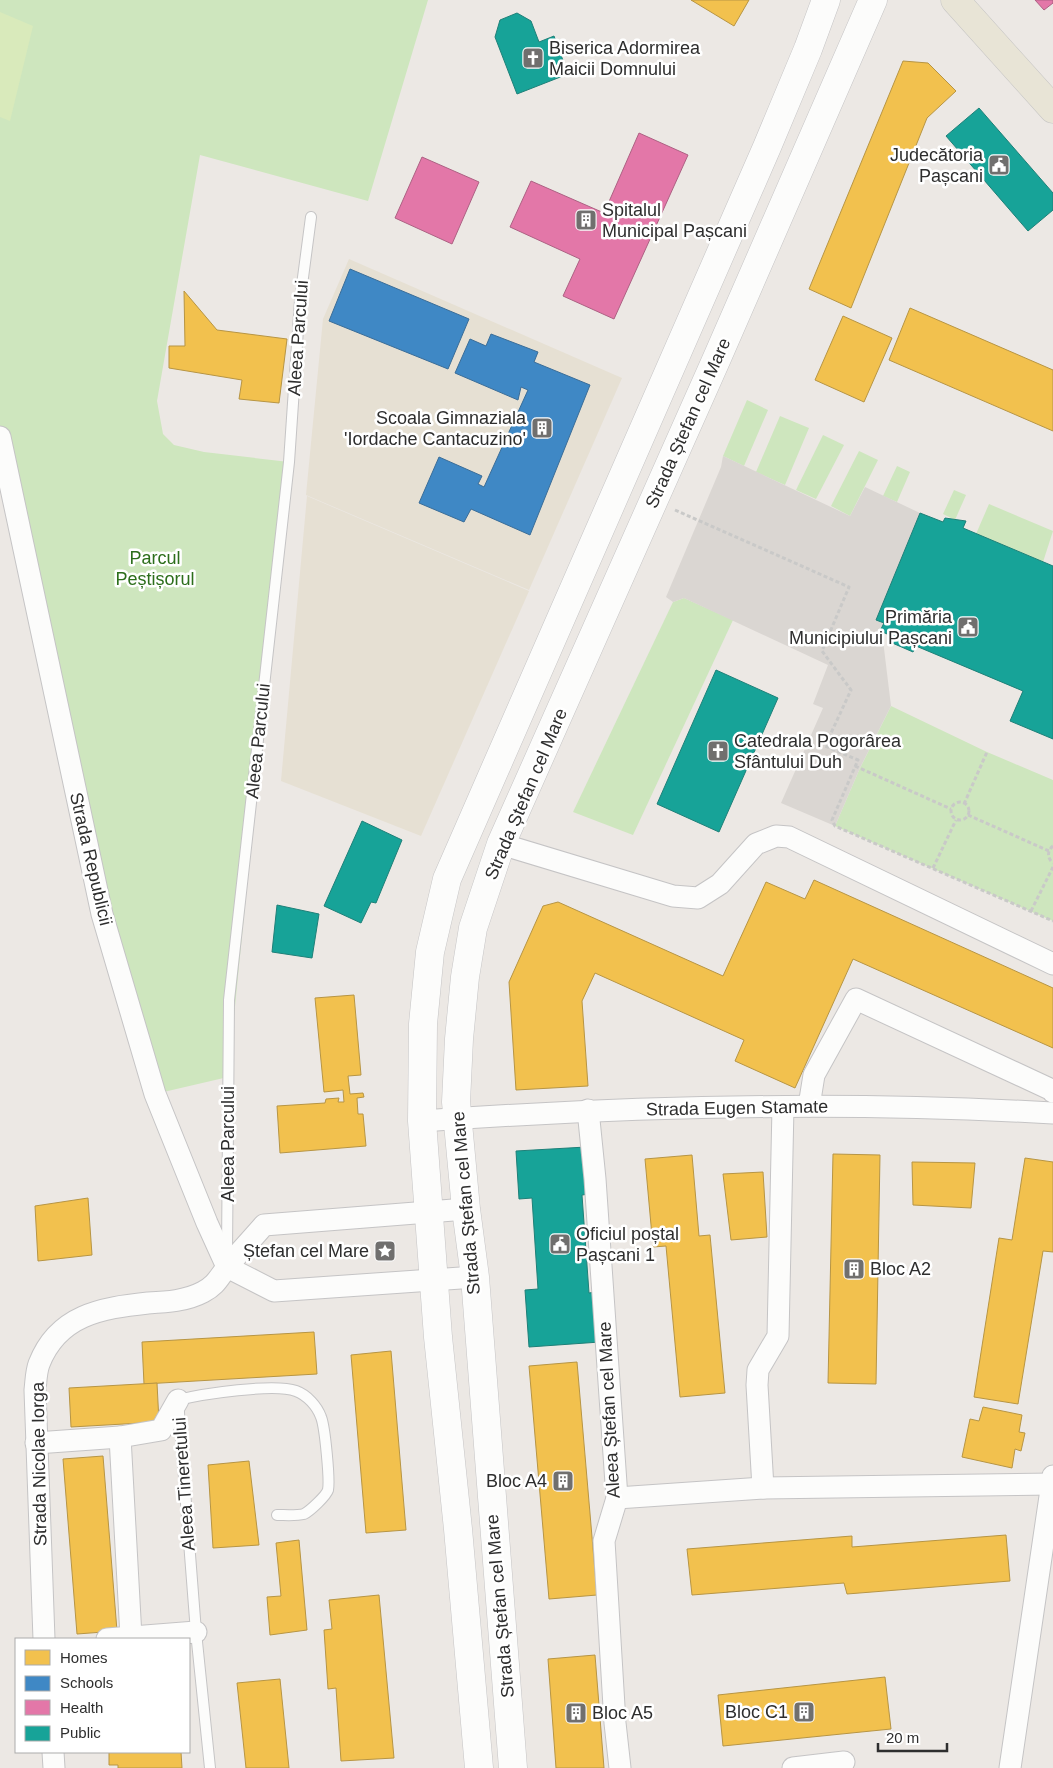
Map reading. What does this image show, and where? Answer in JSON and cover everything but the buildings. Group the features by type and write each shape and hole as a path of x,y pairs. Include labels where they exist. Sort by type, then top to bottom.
{"main road":[{"name":"Strada Ștefan cel Mare","path":"479,1768 458,1529 438,1337 422,1121 423,1024 430,952 447,879 782,111 826,0"},
{"name":"Strada Ștefan cel Mare","path":"513,1768 475,1276 466,1209 456,1102 459,1039 473,928 501,844 654,501 873,0"},
{"path":"954,0 1053,109"},
{"path":"556,631 590,645"}],"street":[{"name":"Strada Republicii","path":"0,437 102,914 155,1094 207,1223 227,1267"},
{"path":"501,844 673,896 698,898 720,884 756,844 776,836 789,838 1053,964"},
{"path":"809,1106 814,1075 856,999 1053,1092"},
{"name":"Strada Eugen Stamate","path":"422,1121 588,1110 783,1108 809,1106 966,1108 1053,1113"},
{"path":"764,1488 757,1385 758,1370 778,1336 783,1108"},
{"name":"Aleea Ștefan cel Mare","path":"588,1110 595,1179 617,1498 604,1540 615,1723 620,1768"},
{"name":"Strada Nicolae Iorga","path":"44,1638 34,1390 39,1366 57,1333 73,1322 102,1310 119,1306 180,1300 203,1292 218,1282 227,1267 264,1225 466,1209"},
{"path":"227,1267 274,1291 475,1276"},
{"path":"36,1443 120,1437 161,1430 178,1400"},
{"path":"120,1437 131,1637"},
{"path":"617,1498 764,1488 1052,1481 1010,1768"},
{"path":"119,1638 196,1632"},
{"path":"53,1753 54,1768"},
{"path":"793,1768 844,1762"}],"lane":[{"name":"Aleea Parcului","path":"227,1267 229,1000 289,462 300,300 311,217"},
{"name":"Aleea Tineretului","path":"210,1768 196,1632 178,1400 198,1395 280,1387 297,1391 312,1402 322,1418 328,1469 328,1490 319,1502 305,1514 277,1515"}],"path":[{"path":"654,501 849,588 822,651 851,690 826,746 858,760 832,820 835,826 1053,921"},
{"path":"964,804 987,752"},
{"path":"854,766 951,809"},
{"path":"956,803 964,804 968,807 968,815 964,819 956,820 952,816 951,809 956,803"},
{"path":"968,815 1049,851"},
{"path":"933,868 956,820"},
{"path":"1053,846 1049,851 1048,857 1053,863"},
{"path":"1031,912 1053,867"}],"shaded area":[{"path":"349,259 622,378 529,590 306,495 323,319"},
{"path":"723,456 850,516 865,487 920,513 876,620 884,623 881,631 891,706 860,768 835,826 781,803 823,708 813,704 828,665 684,598 673,602 666,597 721,467"},
{"path":"307,496 529,591 421,836 281,781"}],"green space":[{"name":"Parcul Peștișorul","path":"0,0 428,0 368,201 200,155 157,401 163,434 174,445 204,452 289,462 228,1077 155,1094 0,437"},
{"path":"0,12 33,26 10,121 0,117"},
{"path":"747,400 768,410 744,466 723,456"},
{"path":"780,416 809,428 785,485 756,472"},
{"path":"823,435 844,445 816,499 796,490"},
{"path":"859,451 878,460 850,516 831,506"},
{"path":"897,466 910,472 897,502 883,496"},
{"path":"954,490 966,495 955,520 943,514"},
{"path":"989,504 1053,531 1043,562 976,534"},
{"path":"684,598 733,620 633,835 573,812 673,602"},
{"path":"891,706 987,752 1053,780 1053,921 835,826 860,768"}],"place":[{"name":"Biserica Adormirea Maicii Domnului","path":"533,58"},
{"name":"Judecătoria Pașcani","path":"999,165"},
{"name":"Spitalul Municipal Pașcani","path":"586,220"},
{"name":"Scoala Gimnaziala 'Iordache Cantacuzino'","path":"542,428"},
{"name":"Primăria Municipiului Pașcani","path":"968,627"},
{"name":"Catedrala Pogorârea Sfântului Duh","path":"718,751"},
{"name":"Oficiul poștal Pașcani 1","path":"560,1244"},
{"name":"Ștefan cel Mare","path":"385,1251"},
{"name":"Bloc A2","path":"854,1269"},
{"name":"Bloc A4","path":"563,1481"},
{"name":"Bloc C1","path":"804,1712"},
{"name":"Bloc A5","path":"576,1713"}]}
